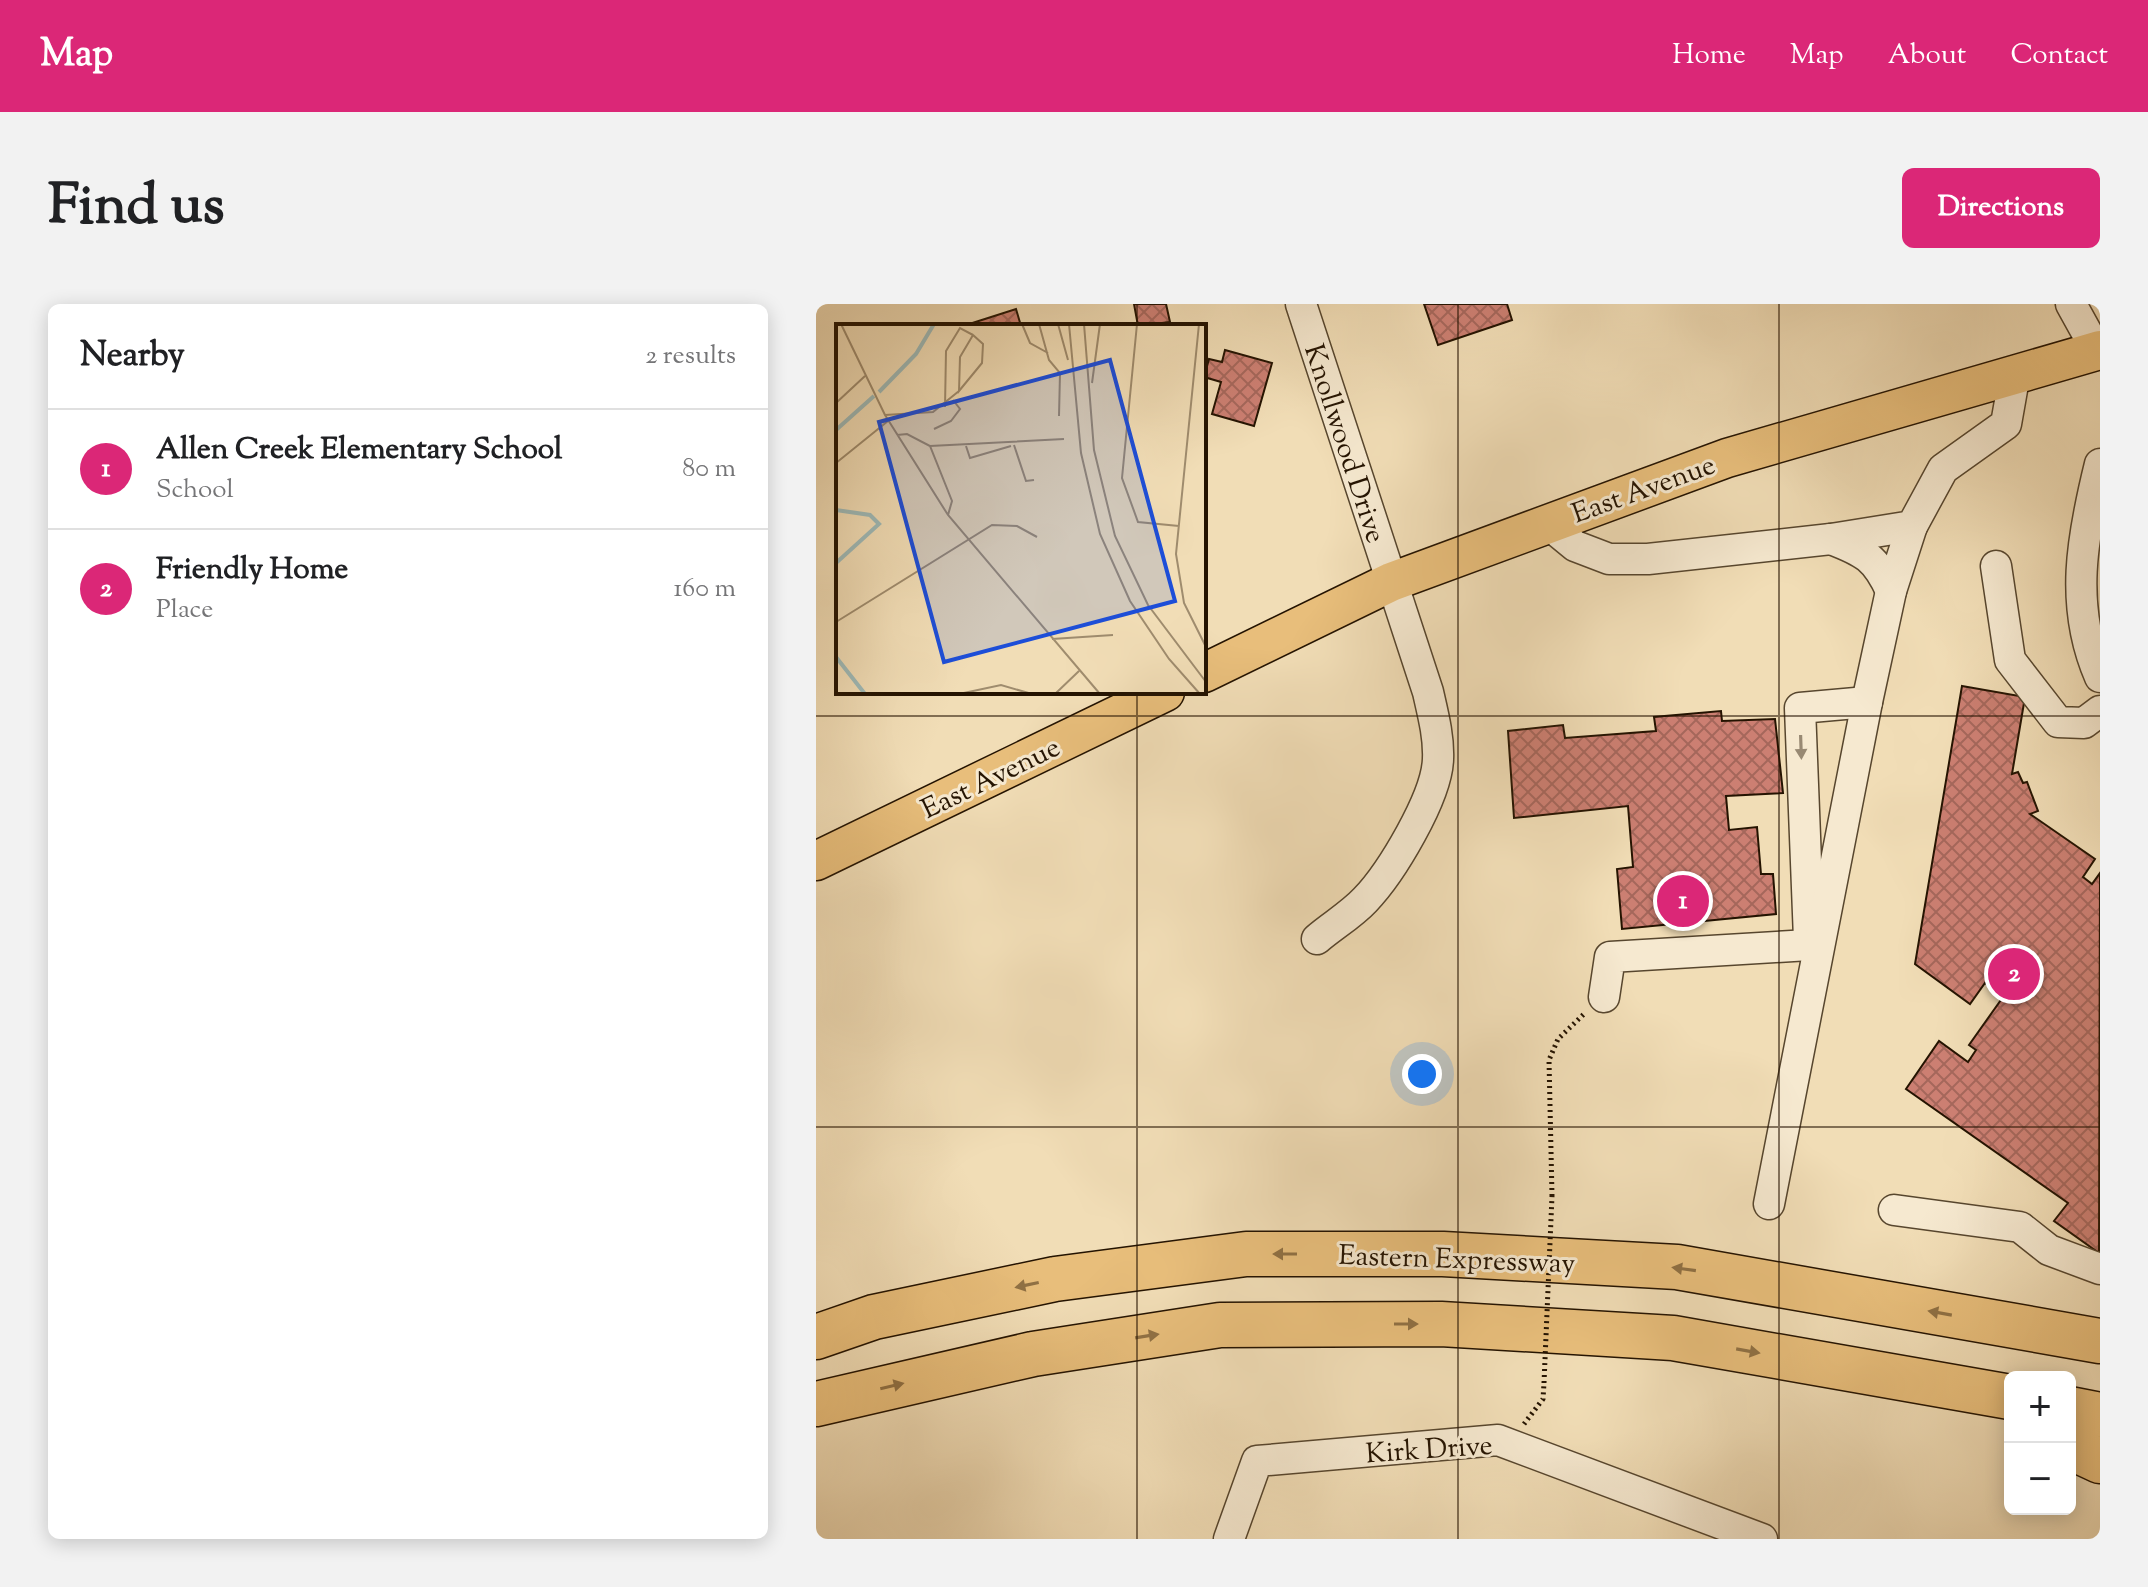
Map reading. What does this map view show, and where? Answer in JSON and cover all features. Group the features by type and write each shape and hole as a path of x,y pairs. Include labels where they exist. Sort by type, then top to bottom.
{"highway":[{"name":"Eastern Expressway","path":"816,1337 874,1317 1055,1279 1246,1254 1443,1254 1677,1267 2100,1341"},
{"path":"816,1404 1033,1354 1220,1325 1441,1324 1673,1338 2004,1396"},
{"path":"2005,1325 2100,1326"},
{"path":"1960,1388 2004,1412"},
{"path":"2076,1410 2100,1415"},
{"path":"2076,1450 2100,1461"}],"main road":[{"name":"East Avenue","path":"1206,672 1391,582 1727,458 2099,350"},
{"name":"East Avenue","path":"816,861 1161,694"}],"street":[{"name":"Knollwood Drive","path":"1301,304 1428,692 1436,726 1438,762 1426,802 1400,853 1365,900 1317,939"},
{"path":"2071,304 2099,350"},
{"path":"1769,1204 1891,591 1912,526 1943,469 2006,424 2015,373"},
{"path":"2097,660 2083,623 2080,583 2085,525 2100,464"},
{"path":"1547,523 1577,547 1609,559 1648,559 1831,539 1912,526"},
{"path":"1831,539 1856,549 1880,567 1891,591"},
{"path":"1996,566 2010,660 2058,722 2084,723 2100,711"},
{"path":"1811,989 1800,708 1867,702"},
{"path":"1604,997 1610,957 1809,945"},
{"path":"1894,1210 2020,1227 2049,1250 2100,1269"},
{"name":"Kirk Drive","path":"1229,1539 1257,1461 1498,1440 1762,1539"}],"path":[{"path":"1509,1444 1543,1399 1552,1196 1549,1060 1558,1039 1604,997"}],"building":[{"path":"1134,304 1166,304 1170,322 1138,324"},
{"path":"1424,304 1507,304 1512,320 1438,345"},
{"path":"1016,309 1020,324 969,324"},
{"path":"1225,350 1272,363 1254,426 1212,414 1221,382 1206,378 1206,370 1209,359 1222,362"},
{"path":"1962,686 2025,697 2012,774 2018,772 2023,783 2027,782 2038,811 2030,814 2095,859 2083,877 2092,884 2100,873 2099,1253 2054,1221 2068,1203 1906,1089 1939,1041 1968,1062 1976,1050 1969,1045 2003,997 1985,983 1970,1004 1915,964"},
{"path":"1721,711 1722,721 1775,719 1783,793 1726,796 1729,830 1757,827 1761,874 1773,874 1776,914 1622,929 1617,869 1633,867 1628,806 1514,818 1508,731 1563,725 1565,738 1656,731 1654,717"}],"place":[{"name":"Allen Creek Elementary School","path":"1683,901"},
{"name":"Friendly Home","path":"2014,974"}]}
